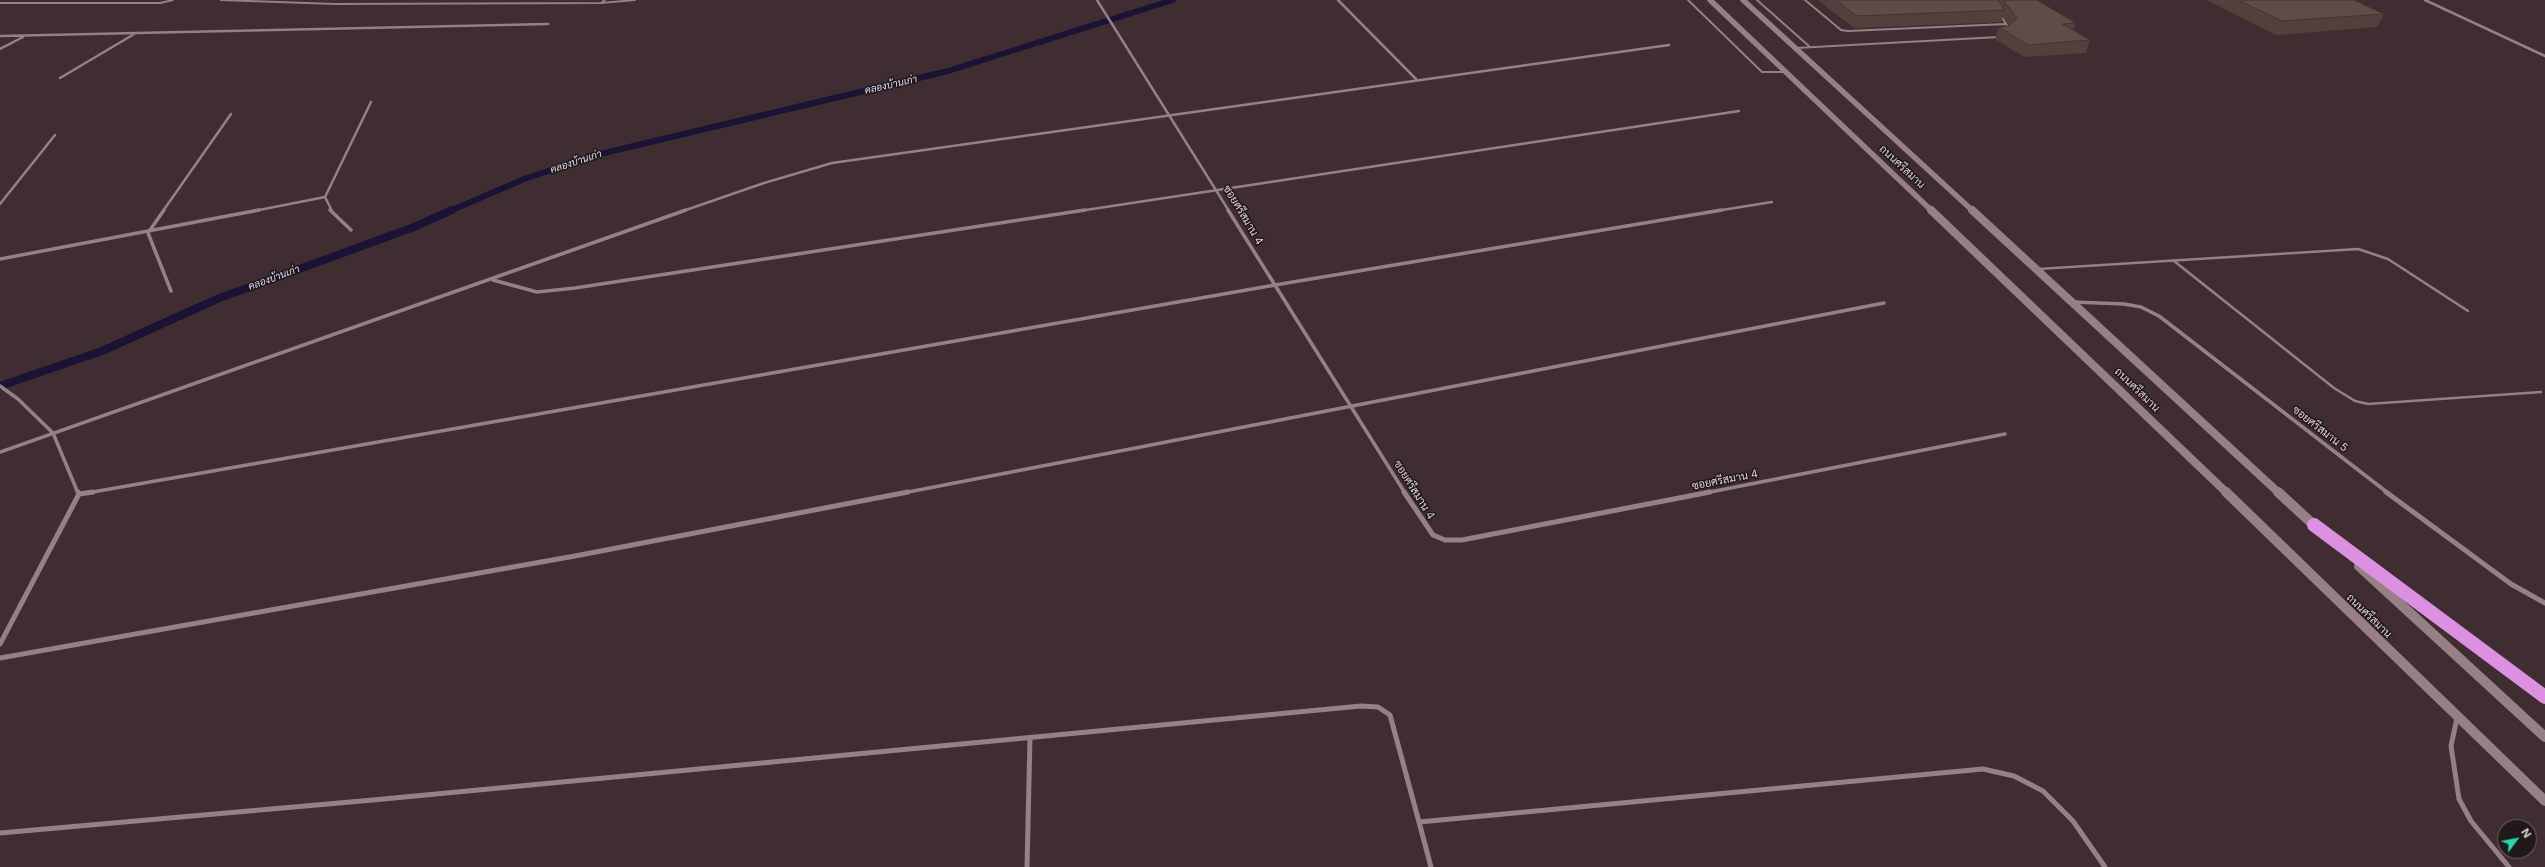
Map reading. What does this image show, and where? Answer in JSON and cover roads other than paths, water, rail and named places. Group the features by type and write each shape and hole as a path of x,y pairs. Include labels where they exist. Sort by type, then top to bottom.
{"highway":[{"path":"2314,525 2545,697"}],"main road":[{"name":"ถนนศรีสมาน","path":"1710,0 2154,421 2545,801"},
{"name":"ถนนศรีสมาน","path":"1743,0 2545,737"}],"street":[{"name":"ซอยศรีสมาน 4","path":"1097,0 1425,525 1433,535 1445,540 1462,540 2005,434"},
{"path":"1338,0 1416,79"},
{"path":"2426,0 2545,56"},
{"path":"0,36 548,24"},
{"path":"60,78 136,33"},
{"path":"0,49 25,36"},
{"path":"0,452 493,280 764,183 832,163 1416,79 1669,45"},
{"path":"324,197 371,102"},
{"path":"493,280 537,292 575,288 1218,192 1739,111"},
{"path":"148,233 231,114"},
{"path":"0,204 55,135"},
{"path":"324,197 330,209 351,230"},
{"path":"0,259 148,233 324,197"},
{"path":"79,494 1275,285 1772,202"},
{"path":"148,233 171,291"},
{"name":"ซอยศรีสมาน 5","path":"2073,302 2124,304 2141,307 2159,316 2408,508 2511,584 2545,603"},
{"path":"0,658 575,556 1884,304"},
{"path":"0,386 18,399 53,433 79,494"},
{"path":"0,644 79,494"},
{"path":"0,833 1361,706 1378,707 1390,715 1431,867"},
{"path":"2457,717 2451,746 2459,799 2471,821 2509,867"},
{"path":"1027,867 1030,738"},
{"path":"1420,822 1983,769 2014,776 2043,791 2073,821 2105,867"}],"lane":[{"path":"0,3 160,2 174,0"},
{"path":"221,0 335,4 601,3 634,0"},
{"path":"335,4 341,0"},
{"path":"456,4 461,0"},
{"path":"601,3 605,0"},
{"path":"1688,0 1762,72 1786,72"},
{"path":"1757,0 1810,47"},
{"path":"1805,0 1841,30 1848,31 2007,24"},
{"path":"1998,13 2007,24 2010,31 2007,34"},
{"path":"1796,48 2003,36"},
{"path":"2036,269 2358,249 2388,259 2468,311"},
{"path":"2174,261 2334,388 2360,403 2368,404 2541,392"}],"waterway":[{"name":"คลองบ้านเก่า","path":"450,211 524,179 600,154 948,71 1173,0"},
{"name":"คลองบ้านเก่า","path":"0,386 102,351 217,299 414,227 452,210"}]}
